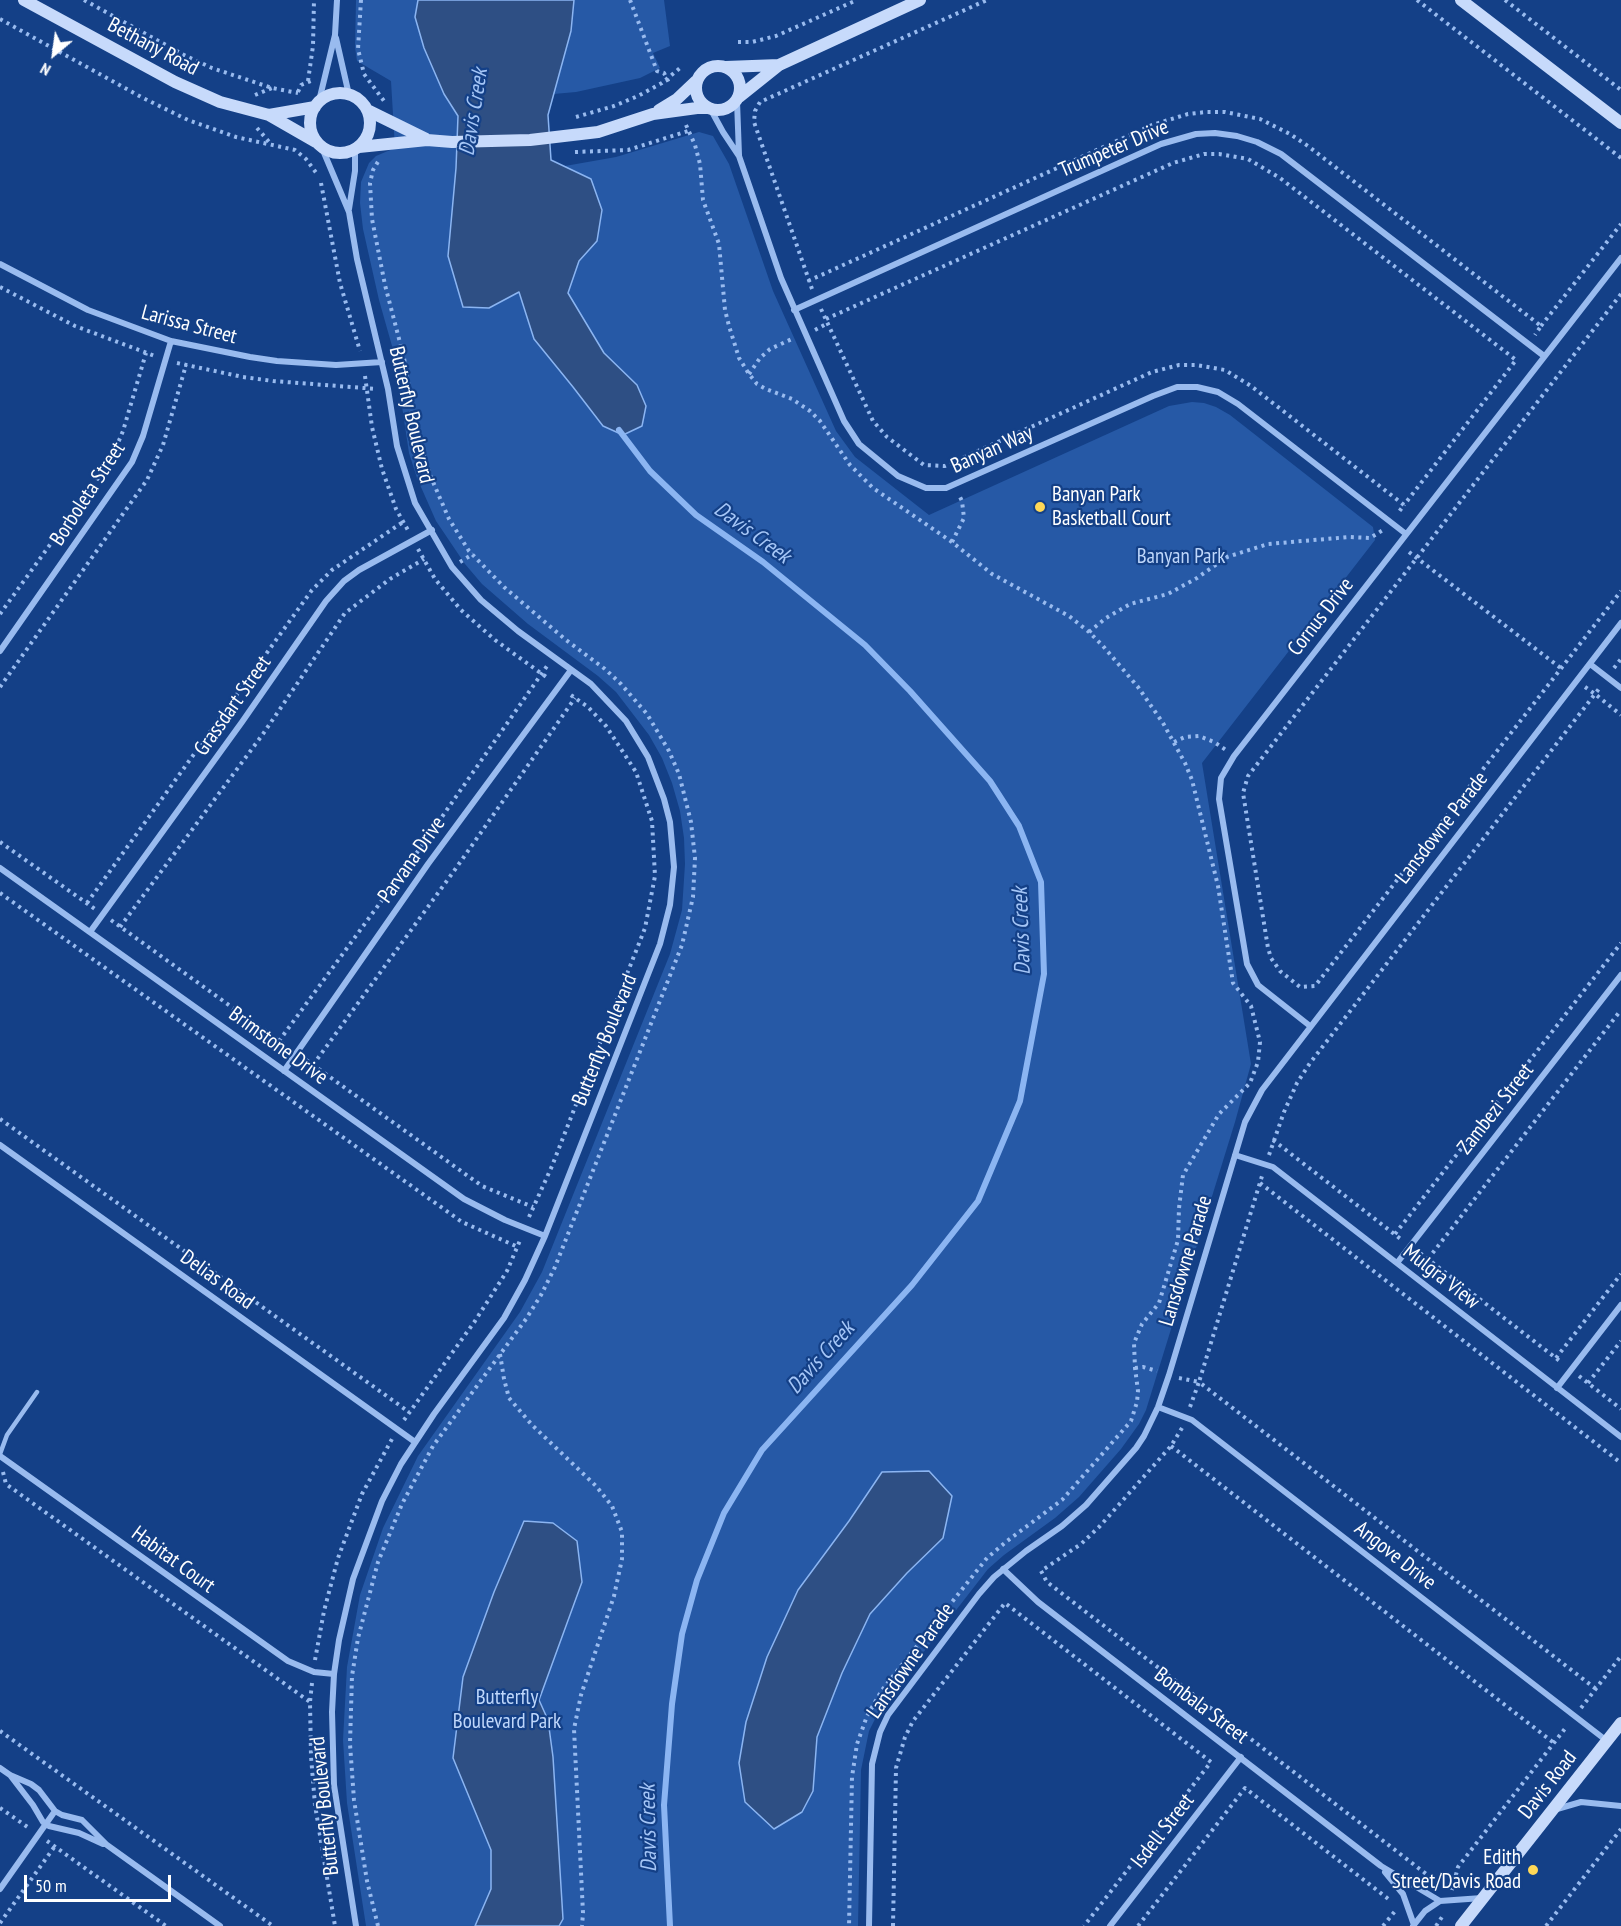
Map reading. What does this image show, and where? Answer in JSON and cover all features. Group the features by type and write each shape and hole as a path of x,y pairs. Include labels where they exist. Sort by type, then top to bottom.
{"street":[{"name":"Bethany Road","path":"24,0 175,82 220,102 269,115 319,145 338,153 383,143 427,140 452,142 530,140 598,132 680,104 710,109"},
{"path":"319,145 311,134 309,124 317,104 335,35 337,0"},
{"path":"779,65 712,66 705,69 696,81 698,100 710,109 725,110 779,65 920,0"},
{"path":"1461,0 1621,123"},
{"path":"335,35 349,95"},
{"path":"726,67 737,76 740,83 738,99"},
{"name":"Bethany Road","path":"680,104 696,81"},
{"name":"Bethany Road","path":"269,115 317,104 330,95 343,94 356,99 367,110 427,140"},
{"name":"Banyan Way","path":"738,99 739,156"},
{"name":"Banyan Way","path":"710,109 739,156 794,310 844,421 859,444 898,476 916,485 936,489 955,485 1153,396 1177,387 1197,387 1218,392 1238,404 1406,534"},
{"path":"357,148 369,130 370,120 367,110"},
{"name":"Trumpeter Drive","path":"794,310 1161,144 1196,134 1215,134 1237,136 1257,142 1281,154 1544,356"},
{"name":"Butterfly Boulevard","path":"319,145 349,212 357,259 388,389 397,446 415,503 452,567 481,600 601,693 620,714 648,757 661,791 670,822 674,867 673,886 665,925 652,964 545,1236 504,1318 415,1442 382,1501 348,1601 334,1674 332,1712 334,1785 356,1926"},
{"name":"Butterfly Boulevard","path":"349,212 357,148"},
{"name":"Cornus Drive","path":"1310,1026 1258,984 1247,964 1220,799 1221,778 1234,756 1621,258"},
{"name":"Larissa Street","path":"0,264 88,310 171,341 277,361 336,365 382,362"},
{"name":"Borboleta Street","path":"0,651 132,462 143,436 171,341"},
{"name":"Grassdart Street","path":"90,932 242,722 326,601 359,570 432,530"},
{"name":"Lansdowne Parade","path":"868,1926 872,1764 880,1731 888,1714 979,1594 1003,1569 1062,1527 1086,1505 1136,1448 1151,1424 1158,1407 1245,1122 1262,1090 1621,623"},
{"path":"1590,664 1621,688"},
{"name":"Parvana Drive","path":"284,1071 428,864 571,670"},
{"name":"Brimstone Drive","path":"0,868 464,1199 505,1220 545,1236"},
{"name":"Zambezi Street","path":"1397,1263 1621,975"},
{"name":"Delias Road","path":"0,1145 415,1442"},
{"name":"Mulgra View","path":"1235,1155 1273,1167 1621,1437"},
{"path":"1557,1388 1621,1305"},
{"name":"Angove Drive","path":"1158,1407 1186,1417 1607,1741"},
{"name":"Habitat Court","path":"0,1455 273,1652 300,1668 334,1674"},
{"name":"Bombala Street","path":"1003,1569 1038,1602 1381,1866 1440,1901"},
{"name":"Davis Road","path":"1461,1926 1621,1723"},
{"name":"Isdell Street","path":"1110,1926 1241,1757"},
{"path":"0,1768 39,1790 55,1811 82,1820 107,1845 220,1926"},
{"path":"10,1775 43,1822 56,1829 79,1833 107,1845"},
{"path":"1554,1809 1581,1802 1621,1806"},
{"path":"0,1888 55,1811"},
{"name":"Bombala Street","path":"1381,1866 1407,1903 1413,1925"},
{"path":"1413,1925 1425,1911 1440,1901 1483,1898"}],"lane":[{"name":"Habitat Court","path":"0,1455 8,1435 37,1392"}],"path":[{"path":"84,0 212,68 272,88 298,93"},
{"path":"308,81 313,46 314,0"},
{"path":"361,0 358,49 364,74 385,102 389,122"},
{"path":"630,0 657,71 664,73 668,79 695,145 700,164 703,200 719,244 729,326 739,358 748,374 765,389 792,399 810,411 820,421 861,478 992,573 1069,616 1089,632 1138,687 1163,723 1192,780 1218,886 1233,983 1251,1006 1260,1042 1258,1062 1250,1083 1219,1114 1183,1175 1178,1240 1159,1303 1142,1324 1134,1343 1138,1382 1137,1402 1131,1421 1062,1500 1007,1540 987,1558 882,1690 867,1716 857,1744 852,1777 849,1926"},
{"path":"738,42 752,42 776,36 857,0"},
{"path":"987,0 760,102 755,111 754,122 808,281 865,407 879,429 924,465 945,466 1152,372 1179,365 1196,365 1216,368 1237,376 1404,505"},
{"path":"1417,0 1621,158"},
{"path":"1504,0 1621,90"},
{"path":"0,19 173,113 236,137 295,150 315,170 322,187 333,250 349,316 365,363 372,427 382,469 396,509 435,579 461,610 495,640 588,707 606,726 636,772 652,821 655,876 645,928 518,1247 507,1271 475,1321 398,1429 362,1494 338,1558 324,1611 310,1702 315,1805 335,1926"},
{"path":"573,118 632,99 668,79 680,68"},
{"path":"808,281 1152,125 1188,114 1225,112 1260,119 1290,134 1541,327"},
{"path":"566,152 628,150 688,131"},
{"path":"378,1926 367,1881 351,1773 350,1710 358,1638 378,1562 402,1504 433,1446 526,1319 555,1267 671,977 682,945 695,878 694,838 684,790 669,751 646,714 605,669 504,587 469,551 448,519 430,475 412,418 404,358 385,285 372,219 370,183 373,170 381,157 383,143"},
{"path":"748,374 770,349 805,335 827,321 1173,163 1204,154 1248,159 1267,169 1516,360"},
{"path":"1390,522 1621,224"},
{"path":"0,287 75,326 166,360 243,377 273,381 388,389"},
{"path":"1621,294 1248,776 1243,793 1271,958 1280,971 1300,987 1315,986 1621,591"},
{"path":"0,614 101,474 115,450 123,431 146,353"},
{"path":"0,687 147,480 163,445 186,365"},
{"path":"945,466 962,501 964,518 952,542"},
{"path":"87,903 312,590 332,570 403,522"},
{"path":"1089,632 1106,618 1130,604 1168,594 1197,578 1227,557 1268,544 1339,538 1370,538 1381,533"},
{"path":"1417,557 1577,680"},
{"path":"120,927 263,734 345,613 390,579 424,560"},
{"path":"279,1041 414,856 554,657"},
{"path":"1434,1880 1047,1581 1041,1571 1090,1536 1171,1446 1181,1431 1199,1382 1273,1140 1288,1102 1310,1063 1595,694 1621,715"},
{"path":"313,1065 441,889 575,698"},
{"path":"1174,742 1185,737 1199,736 1214,742 1234,756"},
{"path":"0,842 482,1186 533,1207"},
{"path":"0,893 462,1222 518,1247"},
{"path":"1395,1234 1621,943"},
{"path":"1428,1259 1621,1010"},
{"path":"0,1119 409,1412"},
{"path":"1273,1140 1621,1409"},
{"path":"1260,1183 1621,1463"},
{"path":"1556,1358 1621,1274"},
{"path":"1588,1383 1621,1341"},
{"path":"500,1354 509,1398 538,1432 596,1486 612,1506 622,1532 622,1559 614,1596 581,1695 574,1728 582,1926"},
{"path":"1135,1368 1143,1367 1199,1382 1596,1689"},
{"path":"1171,1446 1554,1743"},
{"path":"2,1468 6,1484 310,1702"},
{"path":"893,1926 896,1768 905,1737 913,1721 1005,1603 1211,1762 1084,1926"},
{"path":"1443,1888 1452,1891 1458,1867 1621,1656"},
{"path":"0,1731 273,1926"},
{"path":"1138,1926 1245,1788 1398,1907 1383,1926"},
{"path":"0,1808 166,1926"},
{"path":"1546,1926 1621,1829"},
{"path":"0,1923 55,1846"},
{"path":"1436,1926 1451,1901"}],"green space":[{"path":"356,0 664,0 670,46 653,53 660,68 640,78 576,92 497,99 548,169 616,157 699,132 713,136 729,164 773,291 836,431 855,457 929,515 1169,406 1192,402 1216,407 1230,415 1373,527 1375,540 1202,763 1251,1064 1146,1410 1121,1449 1079,1497 988,1569 881,1707 869,1731 861,1770 858,1926 366,1926 347,1803 343,1740 347,1667 360,1595 383,1528 418,1456 520,1312 542,1272 670,954 682,910 685,864 680,811 662,758 649,735 616,692 528,624 482,584 465,564 436,521 417,478 409,453 394,353 379,300 363,229 360,203 361,182 369,163 376,156 395,148 391,81 357,61"}],"water":[{"path":"418,0 574,0 571,31 548,115 551,160 591,179 602,210 597,241 579,261 568,293 604,353 637,385 646,406 642,426 623,435 603,426 534,339 519,292 489,308 463,307 448,256 458,116 444,94 424,48 415,17"},
{"path":"929,1471 952,1496 943,1538 870,1614 842,1673 817,1737 813,1791 802,1812 774,1829 745,1802 739,1763 746,1722 767,1657 798,1590 882,1472"},
{"path":"524,1521 553,1523 577,1541 582,1582 539,1700 548,1720 553,1757 563,1919 559,1926 475,1926 491,1889 491,1850 453,1758 463,1677 494,1592"}],"waterway":[{"name":"Davis Creek","path":"619,430 650,471 696,515 763,562 865,645 910,691 990,781 1019,826 1041,882 1044,974 1020,1101 978,1201 912,1285 762,1450 724,1513 697,1580 682,1634 672,1704 664,1805 670,1926"}],"place":[{"name":"Banyan Park Basketball Court","path":"1040,507"},
{"name":"Edith Street/Davis Road","path":"1533,1870"}],"park label":[{"name":"Banyan Park","path":"1181,557"},
{"name":"Butterfly Boulevard Park","path":"507,1710"}]}
